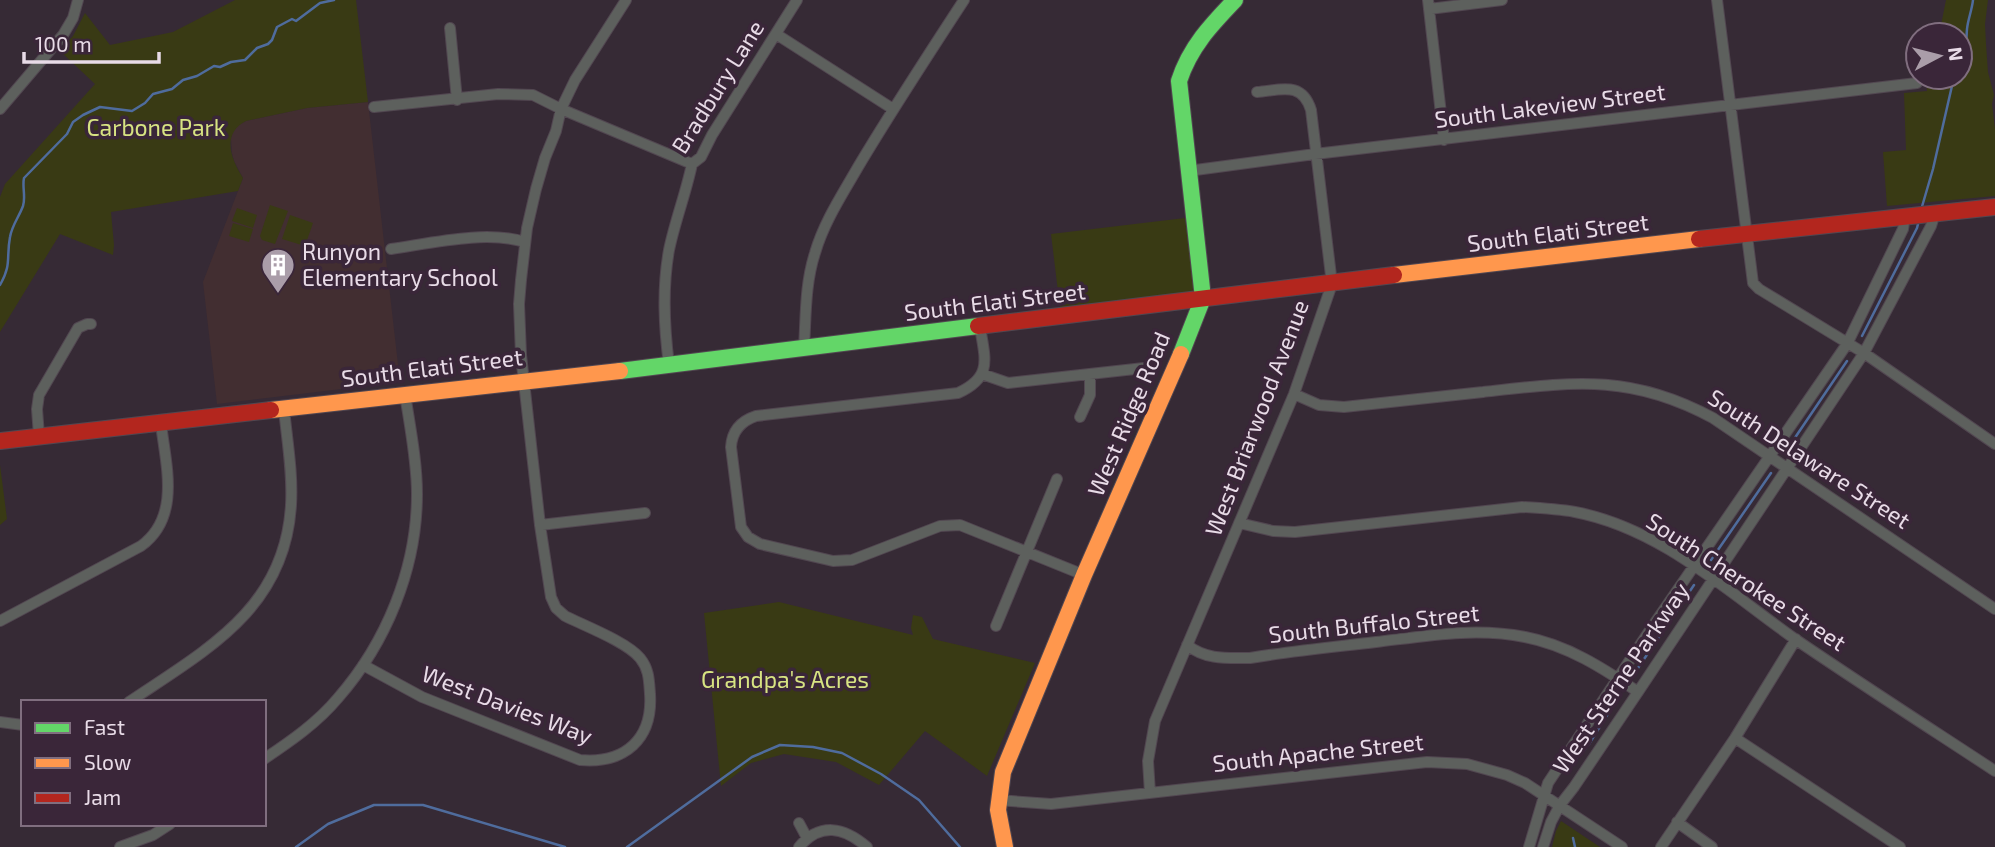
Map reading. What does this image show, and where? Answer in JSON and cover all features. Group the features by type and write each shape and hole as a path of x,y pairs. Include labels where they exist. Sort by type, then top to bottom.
{"street":[{"path":"0,109 63,35 73,19 78,0"},
{"name":"West Davies Way","path":"363,665 422,697 580,760 615,757 632,747 644,732 650,714 650,681 641,658 628,647 565,616 556,608 549,590 523,380 519,304 525,242 536,189 561,109 575,80 626,0"},
{"name":"Bradbury Lane","path":"669,365 663,294 670,247 692,164 701,157 797,0"},
{"path":"804,348 807,288 818,244 828,220 892,109 964,0"},
{"name":"West Ridge Road","path":"1006,847 998,822 997,800 1003,772 1203,298 1179,81 1184,62 1195,43 1235,0"},
{"path":"1444,140 1428,4 1502,0"},
{"path":"1717,0 1751,279 1759,289 1864,354 1995,444"},
{"path":"450,28 457,100"},
{"path":"776,34 892,109"},
{"name":"South Lakeview Street","path":"1188,171 1904,85"},
{"name":"West Briarwood Avenue","path":"1150,793 1148,761 1155,721 1294,394 1332,284 1311,110 1307,99 1291,89 1257,92"},
{"path":"374,107 498,94 533,95 692,164"},
{"name":"South Elati Street","path":"0,441 669,365 1203,298 1995,206"},
{"name":"West Sterne Parkway","path":"1529,847 1548,783 1847,344 1903,229 1919,215 1931,226 1864,354 1639,692 1560,805 1543,847"},
{"path":"391,248 484,237 505,237 525,242"},
{"path":"39,436 37,402 41,388 78,328 91,324"},
{"path":"980,327 985,360 982,374 976,383 958,393 756,416 745,421 736,430 731,447 739,520 744,532 753,540 833,561 852,560 940,526 953,524 1084,575"},
{"path":"982,374 1007,383 1153,367"},
{"path":"1080,417 1090,396 1090,374"},
{"name":"South Delaware Street","path":"1294,394 1319,405 1344,407 1561,383 1616,385 1652,392 1697,410 1995,608"},
{"path":"266,759 327,710 363,665 396,602 414,533 417,495 416,468 405,394"},
{"path":"133,700 228,633 248,612 270,579 284,546 291,507 292,484 284,409"},
{"path":"0,621 141,546 156,533 168,502 161,424"},
{"path":"996,626 1057,479"},
{"name":"South Cherokee Street","path":"1239,523 1273,531 1295,531 1504,508 1550,508 1576,512 1619,525 1661,545 1694,566 1796,639 1995,771"},
{"path":"540,525 645,513"},
{"name":"South Buffalo Street","path":"1187,645 1211,657 1223,659 1457,633 1507,634 1527,637 1570,651 1639,692"},
{"path":"1661,847 1796,639"},
{"path":"0,722 21,726"},
{"path":"1734,738 1900,847"},
{"name":"South Apache Street","path":"997,800 1051,804 1427,762 1447,762 1486,768 1525,783 1622,847"},
{"path":"1676,822 1712,847"},
{"path":"799,823 803,843 820,832 838,830 853,836 867,847"},
{"path":"120,847 153,835 167,826"}],"shaded area":[{"path":"368,102 400,382 217,404 203,282 243,178 232,153 233,131 246,121 307,108"}],"green space":[{"name":"Carbone Park","path":"235,0 356,0 368,102 307,108 246,121 238,126 231,140 232,155 243,178 238,191 111,212 113,255 60,234 0,332 0,197 5,184 95,84 60,51 73,36 85,13 110,45 173,32"},
{"path":"1946,0 1988,0 1985,24 1988,72 1994,95 1995,196 1887,206 1883,152 1906,150 1904,93 1974,91 1974,21 1942,21"},
{"path":"270,205 288,211 275,244 262,240 260,236"},
{"path":"237,208 257,215 253,228 232,221"},
{"path":"290,215 313,223 305,246 282,239"},
{"path":"1185,218 1194,290 1191,293 1060,308 1051,234"},
{"path":"233,223 253,229 249,242 229,236"},
{"path":"0,465 7,519 0,525"},
{"name":"Grandpa's Acres","path":"779,602 913,635 913,615 922,617 933,639 1035,663 987,776 925,731 879,785 836,762 784,754 751,763 721,786 704,613"},
{"path":"1561,821 1600,847 1552,847"}],"waterway":[{"path":"0,285 7,266 11,233 24,203 24,178 67,134 73,122 100,107 132,111 153,94 172,89 183,80 197,76 214,66 220,67 245,60 257,48 272,40 277,27 292,19 296,21 320,3 334,0"},
{"path":"1969,21 1973,0"},
{"path":"1921,210 1951,91"},
{"path":"1862,336 1919,220"},
{"path":"1788,448 1847,361"},
{"path":"1711,560 1771,473"},
{"path":"1636,671 1694,585"},
{"path":"1568,764 1589,744 1619,696"},
{"path":"627,847 752,757 780,745 813,747 842,753 881,774 919,800 960,847"},
{"path":"296,847 328,824 374,805 423,805 565,847"},
{"path":"1573,838 1575,847"}],"traffic: fast":[{"path":"1181,354 1203,298 1179,81 1195,47 1235,0"},
{"path":"620,371 978,326"}],"traffic: slow":[{"path":"1394,275 1699,239"},
{"path":"1005,847 998,810 1003,772 1084,575 1181,354"},
{"path":"271,410 620,371"}],"traffic: jam":[{"path":"1699,239 1995,207"},
{"path":"978,326 1394,275"},
{"path":"0,441 271,410"}],"place":[{"name":"Runyon Elementary School","path":"278,295"}]}
